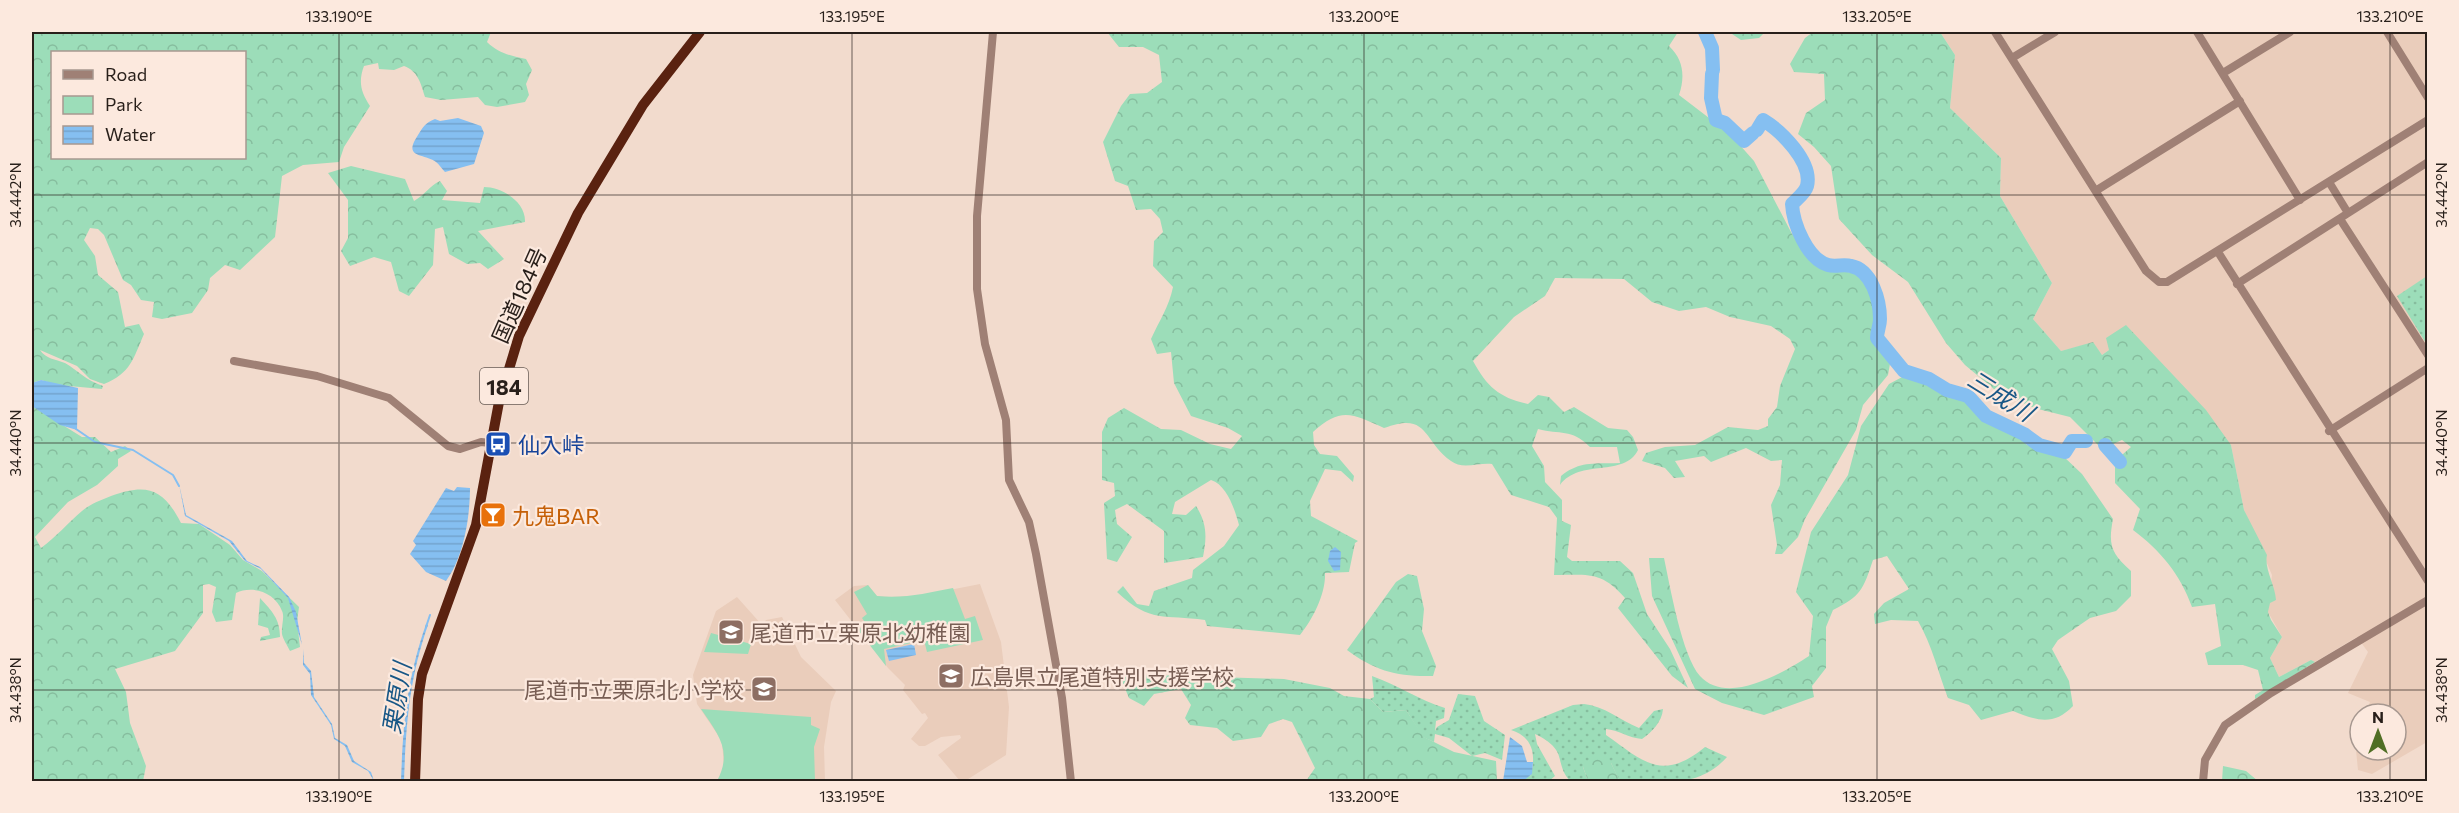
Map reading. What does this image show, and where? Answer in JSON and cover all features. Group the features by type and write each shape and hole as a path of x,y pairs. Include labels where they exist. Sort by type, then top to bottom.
{"highway":[{"name":"国道184号","path":"416,782 418,699 422,674 476,525 490,443 519,336 578,213 643,105 700,32"}],"street":[{"path":"993,32 977,216 976,289 985,344 1006,420 1009,480 1029,522 1036,554 1062,698 1071,782"},
{"path":"1995,32 2097,190 2146,271 2159,282 2167,282 2218,252 2427,120"},
{"path":"2012,58 2055,32"},
{"path":"2197,32 2300,200"},
{"path":"2223,74 2290,32"},
{"path":"2387,32 2427,98"},
{"path":"2097,190 2240,101"},
{"path":"2237,284 2427,162"},
{"path":"2329,182 2348,213"},
{"path":"2340,219 2427,355"},
{"path":"2218,252 2329,431 2427,581"},
{"path":"234,361 317,376 389,398 397,402 448,446 455,449 490,443"},
{"path":"2329,431 2427,368"},
{"path":"2203,782 2205,760 2225,725 2271,693 2427,600"}],"shaded area":[{"path":"1940,32 2427,32 2427,742 2408,753 2408,702 2370,702 2348,693 2368,652 2357,637 2315,662 2311,660 2279,677 2270,658 2282,637 2268,612 2272,575 2244,510 2231,445 2109,350 2102,355 2093,343 2061,351 2033,319 2052,283 2000,196 2001,158 1950,108 1955,55"},
{"name":"広島県立尾道特別支援学校","path":"980,584 1001,642 1009,707 1006,755 965,781 960,781 938,755 961,738 960,735 941,737 925,746 919,746 911,739 928,718 925,713 922,714 903,690 905,685 888,668 835,600 854,586 868,585 877,596 889,597 919,596"},
{"name":"尾道市立栗原北小学校","path":"737,597 762,625 766,620 782,617 801,657 836,691 831,702 824,747 825,781 717,781 724,768 722,741 697,704 693,675 716,611"},
{"path":"2357,762 2393,762 2372,774 2358,770"}],"green space":[{"path":"32,32 491,32 487,42 491,46 505,54 526,59 532,70 526,84 529,95 525,102 497,107 485,105 478,97 441,100 425,97 416,75 404,66 394,70 379,69 378,63 364,66 361,87 370,106 344,147 339,162 303,165 282,176 275,237 240,270 225,265 210,278 208,290 192,313 162,319 152,317 154,302 141,300 131,285 123,280 104,235 98,229 90,228 84,240 95,256 98,275 118,292 125,327 139,324 144,334 126,370 104,384 90,379 77,366 40,350 48,357 65,363 87,378 103,386 102,389 58,385 41,380 32,383"},
{"path":"1107,32 1678,32 1669,46 1678,57 1682,69 1679,95 1730,134 1754,161 1792,234 1836,270 1859,274 1876,303 1878,338 1891,358 1888,375 1863,405 1856,430 1805,519 1798,537 1782,554 1775,554 1777,545 1771,505 1780,485 1782,460 1771,461 1746,448 1711,462 1704,456 1675,461 1685,477 1674,478 1665,468 1642,461 1646,453 1665,447 1695,445 1728,427 1758,430 1768,426 1768,419 1777,407 1780,386 1795,349 1790,339 1771,326 1730,317 1706,307 1679,311 1652,302 1624,279 1555,278 1545,296 1514,317 1473,361 1489,384 1502,395 1528,404 1538,395 1549,397 1564,412 1574,407 1608,428 1627,430 1633,437 1638,450 1631,458 1623,463 1612,466 1579,472 1560,485 1561,476 1575,467 1620,463 1617,447 1590,447 1577,437 1538,429 1532,446 1544,466 1545,482 1562,500 1562,521 1571,525 1567,557 1572,561 1620,561 1633,573 1647,614 1670,649 1688,688 1672,676 1618,608 1625,598 1609,583 1594,576 1554,575 1557,518 1549,507 1511,495 1492,464 1455,464 1442,453 1424,430 1409,423 1384,428 1364,419 1347,415 1332,418 1313,432 1314,445 1320,454 1337,456 1354,476 1353,482 1341,471 1325,469 1310,501 1311,516 1358,541 1355,543 1349,572 1325,573 1318,606 1300,635 1207,626 1205,620 1158,616 1139,609 1117,592 1123,586 1137,604 1149,606 1154,591 1192,578 1193,570 1224,546 1239,525 1226,492 1211,480 1175,502 1172,514 1186,515 1196,506 1205,530 1203,557 1164,563 1164,531 1127,504 1115,510 1117,524 1132,537 1117,562 1107,559 1104,503 1115,496 1114,483 1102,480 1102,432 1108,418 1124,408 1161,429 1181,430 1210,444 1231,449 1242,436 1228,428 1191,416 1174,383 1171,352 1157,354 1151,339 1173,287 1153,266 1154,241 1163,232 1160,219 1151,209 1136,210 1128,186 1115,181 1103,142 1121,106 1130,94 1147,93 1162,82 1159,55 1143,47 1119,47"},
{"path":"1729,32 1765,32 1759,38 1741,40"},
{"path":"1813,32 1940,32 1955,55 1950,108 2001,158 2000,196 2052,283 2033,319 2061,351 2093,342 2102,355 2109,350 2106,338 2126,325 2206,410 2231,445 2244,510 2267,555 2267,566 2276,600 2270,603 2268,612 2282,637 2270,658 2279,677 2311,660 2315,662 2255,699 2255,695 2263,690 2258,670 2243,665 2208,665 2205,653 2221,646 2215,604 2192,607 2182,584 2168,564 2133,530 2140,509 2115,483 2115,461 2131,447 2122,440 2102,449 2070,417 2034,408 1995,390 1965,365 1946,343 1908,282 1872,255 1839,219 1831,166 1814,147 1798,134 1806,113 1825,100 1824,74 1794,72 1790,64 1805,38"},
{"path":"351,166 405,179 414,201 440,181 447,191 442,200 480,203 484,187 498,190 517,202 522,208 525,222 478,231 504,259 488,269 480,263 467,264 449,254 443,227 435,229 433,265 409,296 399,291 391,262 374,257 350,266 341,251 348,238 348,200 328,173"},
{"path":"2427,276 2427,345 2397,296"},
{"path":"1906,375 1924,376 1973,397 2027,445 2062,455 2082,474 2113,519 2111,542 2119,559 2131,571 2131,596 2116,611 2090,618 2058,640 2052,649 2069,681 2073,706 2059,717 2052,719 2038,719 2013,711 1981,720 1969,705 1948,698 1931,649 1918,621 1891,620 1875,624 1874,614 1884,603 1909,589 1887,556 1873,560 1860,591 1833,610 1826,627 1826,668 1812,686 1814,697 1764,715 1722,703 1695,689 1652,596 1649,558 1664,558 1682,637 1700,676 1711,684 1725,688 1755,684 1785,671 1809,656 1813,616 1796,592 1811,532 1848,475 1861,426 1889,384"},
{"path":"32,406 82,437 95,437 111,452 125,446 131,451 118,459 118,466 97,485 68,502 35,537 41,548 92,504 124,492 144,490 153,492 168,502 181,523 199,524 230,545 243,560 262,571 299,607 297,622 300,647 290,651 282,634 282,611 279,604 269,595 256,590 236,593 232,620 216,622 212,612 216,587 209,584 203,585 203,613 175,651 115,669 126,692 130,723 146,766 143,781 32,781"},
{"path":"1408,574 1417,576 1424,609 1422,631 1436,666 1433,676 1398,674 1377,668 1347,650 1396,582"},
{"path":"868,585 877,596 887,597 915,595 953,588 965,619 975,616 983,640 927,652 924,640 884,649 886,666 858,630 866,624 862,618 867,614 854,592"},
{"path":"260,598 277,620 280,637 260,641 261,637 270,635 268,628 258,625"},
{"path":"711,633 751,644 748,654 704,652"},
{"path":"1119,674 1284,679 1330,688 1344,696 1370,699 1383,712 1406,710 1424,737 1454,752 1496,761 1497,781 1306,781 1315,768 1292,722 1283,719 1269,724 1261,737 1233,741 1217,728 1190,725 1185,718 1191,705 1181,689 1154,694 1144,706 1129,698"},
{"path":"1372,676 1445,708 1444,718 1436,721 1435,731 1437,727 1449,720 1458,694 1475,696 1484,721 1505,735 1502,760 1485,753 1472,756 1449,738 1435,734 1434,742 1423,737 1406,710 1383,712 1370,699 1374,697"},
{"path":"1584,704 1605,710 1639,728 1654,711 1663,709 1656,726 1642,739 1606,729 1606,735 1643,760 1665,766 1677,764 1705,747 1727,757 1703,775 1678,782 1620,782 1611,763 1583,767 1588,781 1570,781 1562,768 1557,751 1546,740 1535,734 1537,744 1555,776 1549,781 1520,781 1531,775 1533,753 1524,737 1511,730 1573,705"},
{"path":"701,709 811,717 811,725 820,729 814,747 815,781 717,781 724,761 721,743"},
{"path":"1598,754 1611,763 1620,781 1588,781 1583,767"},
{"path":"2223,766 2246,771 2258,781 2222,781"}],"water":[{"path":"458,118 481,126 484,133 474,164 445,172 436,162 414,152 412,148 414,143 427,124 435,119 440,121"},
{"path":"41,380 78,388 77,430 60,425 32,406 32,383"},
{"path":"179,484 186,515 232,541 247,561 260,567 289,597 296,612 302,645 288,598 261,569 245,561 229,541 185,516"},
{"path":"457,487 470,488 469,511 462,548 446,581 426,572 410,554 416,545 413,541 446,488 454,491"},
{"path":"1335,547 1341,552 1340,570 1334,571 1328,561 1330,551"},
{"path":"426,624 428,625 413,683 407,721 404,781 401,781 410,683"},
{"path":"914,644 916,655 889,661 886,650"},
{"path":"303,649 304,663 311,671 314,697 332,724 335,738 347,745 354,761 371,772 374,781 368,771 352,762 345,746 334,739 331,725 311,695 310,674 303,665"},
{"path":"1510,737 1522,746 1527,762 1533,762 1532,774 1523,781 1503,781"}],"waterway":[{"name":"三成川","path":"1705,32 1712,48 1713,70"},
{"name":"三成川","path":"1712,74 1711,98 1716,120 1725,123 1744,141 1753,133"},
{"name":"三成川","path":"1757,130 1763,120 1786,139 1800,157 1808,177 1807,186 1792,204 1802,239 1820,261 1831,266 1848,265 1864,273 1873,287 1880,312 1877,338 1904,371 1929,379 1947,390 1968,396 1986,416 2024,434 2039,445 2065,452 2072,441 2086,441"},
{"path":"76,429 95,442 133,450 173,475 179,486"},
{"name":"三成川","path":"2105,445 2120,462"},
{"name":"栗原川","path":"426,627 430,615"}],"place":[{"name":"仙入峠","path":"498,444"},
{"name":"九鬼BAR","path":"493,515"},
{"name":"尾道市立栗原北幼稚園","path":"731,632"},
{"name":"広島県立尾道特別支援学校","path":"951,676"},
{"name":"尾道市立栗原北小学校","path":"764,689"}]}
